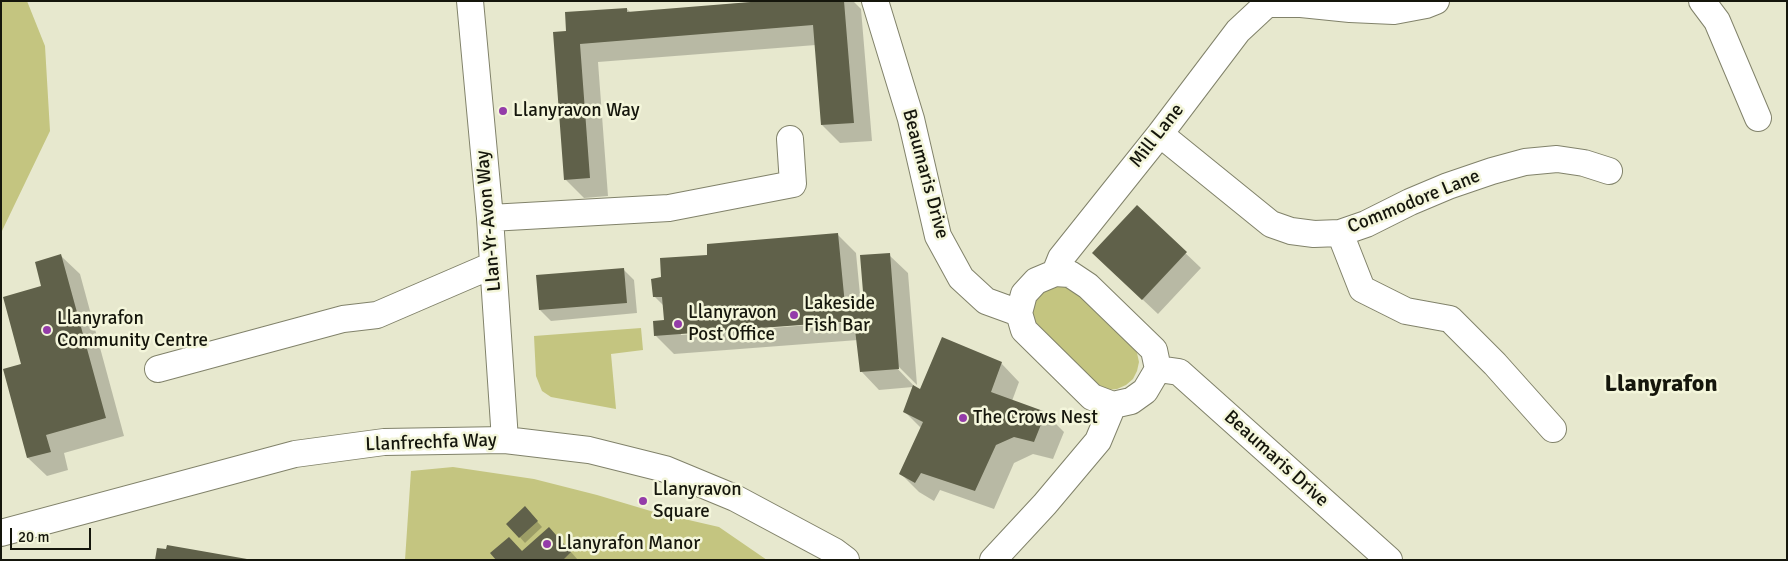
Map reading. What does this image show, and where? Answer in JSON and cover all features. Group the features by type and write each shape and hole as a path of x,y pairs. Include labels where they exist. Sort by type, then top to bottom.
{"street":[{"name":"Llan-Yr-Avon Way","path":"470,1 490,218 505,440"},
{"name":"Beaumaris Drive","path":"875,1 911,119 938,236 961,278 986,301 1019,313"},
{"name":"Mill Lane","path":"1055,273 1061,258 1160,134 1238,31 1266,4 1301,4 1394,11 1426,5 1436,1"},
{"path":"1702,1 1717,21 1758,118"},
{"name":"Commodore Lane","path":"1160,134 1271,224 1291,231 1314,234 1340,233 1366,224 1448,186 1525,162 1557,159 1584,163 1609,171"},
{"path":"490,218 669,208 793,184 790,139"},
{"path":"1340,233 1362,289 1406,310 1450,319 1495,364 1553,429"},
{"path":"158,369 343,319 377,315 492,266"},
{"path":"1055,273 1070,274 1088,286 1154,350 1158,368 1145,392 1131,401 1114,405 1092,397 1024,330 1019,313 1024,294 1036,281 1055,273"},
{"name":"Beaumaris Drive","path":"1158,368 1179,372 1389,560"},
{"path":"993,560 1045,504 1098,441 1114,405"},
{"name":"Llanfrechfa Way","path":"1,533 295,454 384,442 505,440 589,450 665,469 735,498 834,551 846,560"}],"green space":[{"path":"1,1 27,1 45,46 50,131 1,233"},
{"path":"1066,281 1133,345 1139,362 1133,379 1126,385 1108,390 1099,388 1033,322 1030,304 1033,295"},
{"path":"641,328 643,350 611,354 616,409 551,397 542,391 536,376 534,336"},
{"path":"453,467 534,479 654,512 719,527 767,560 405,560 411,471"}],"building":[{"path":"763,1 844,1 854,123 821,125 813,25 580,44 590,178 564,180 553,32 566,31 565,12 627,8 627,12"},
{"path":"1137,205 1187,252 1142,300 1092,253"},
{"path":"838,233 845,305 864,304 860,255 890,253 899,369 860,372 854,321 654,336 653,321 664,320 662,297 653,297 651,279 661,277 660,258 707,255 707,244"},
{"name":"Llanyrafon Community Centre","path":"61,254 106,418 46,435 51,452 27,458 3,369 21,364 3,297 41,286 35,262"},
{"path":"624,268 627,303 539,310 536,275"},
{"path":"942,337 1002,362 991,392 1046,412 1034,442 1014,437 996,445 975,491 921,473 915,483 899,474 923,422 903,412 913,385 920,389"},
{"path":"525,506 538,521 519,538 506,524"},
{"name":"Llanyrafon Manor","path":"549,527 571,552 563,560 496,560 490,553 509,537 522,551"},
{"path":"167,545 247,560 155,560 157,548 166,549"}],"place":[{"name":"Llanyravon Way","path":"503,111"},
{"name":"Lakeside Fish Bar","path":"794,315"},
{"name":"Llanyravon Post Office","path":"678,324"},
{"name":"Llanyrafon Community Centre","path":"47,330"},
{"name":"The Crows Nest","path":"963,418"},
{"name":"Llanyravon Square","path":"643,501"},
{"name":"Llanyrafon Manor","path":"547,544"}],"district":[{"name":"Llanyrafon","path":"1661,385"}]}
